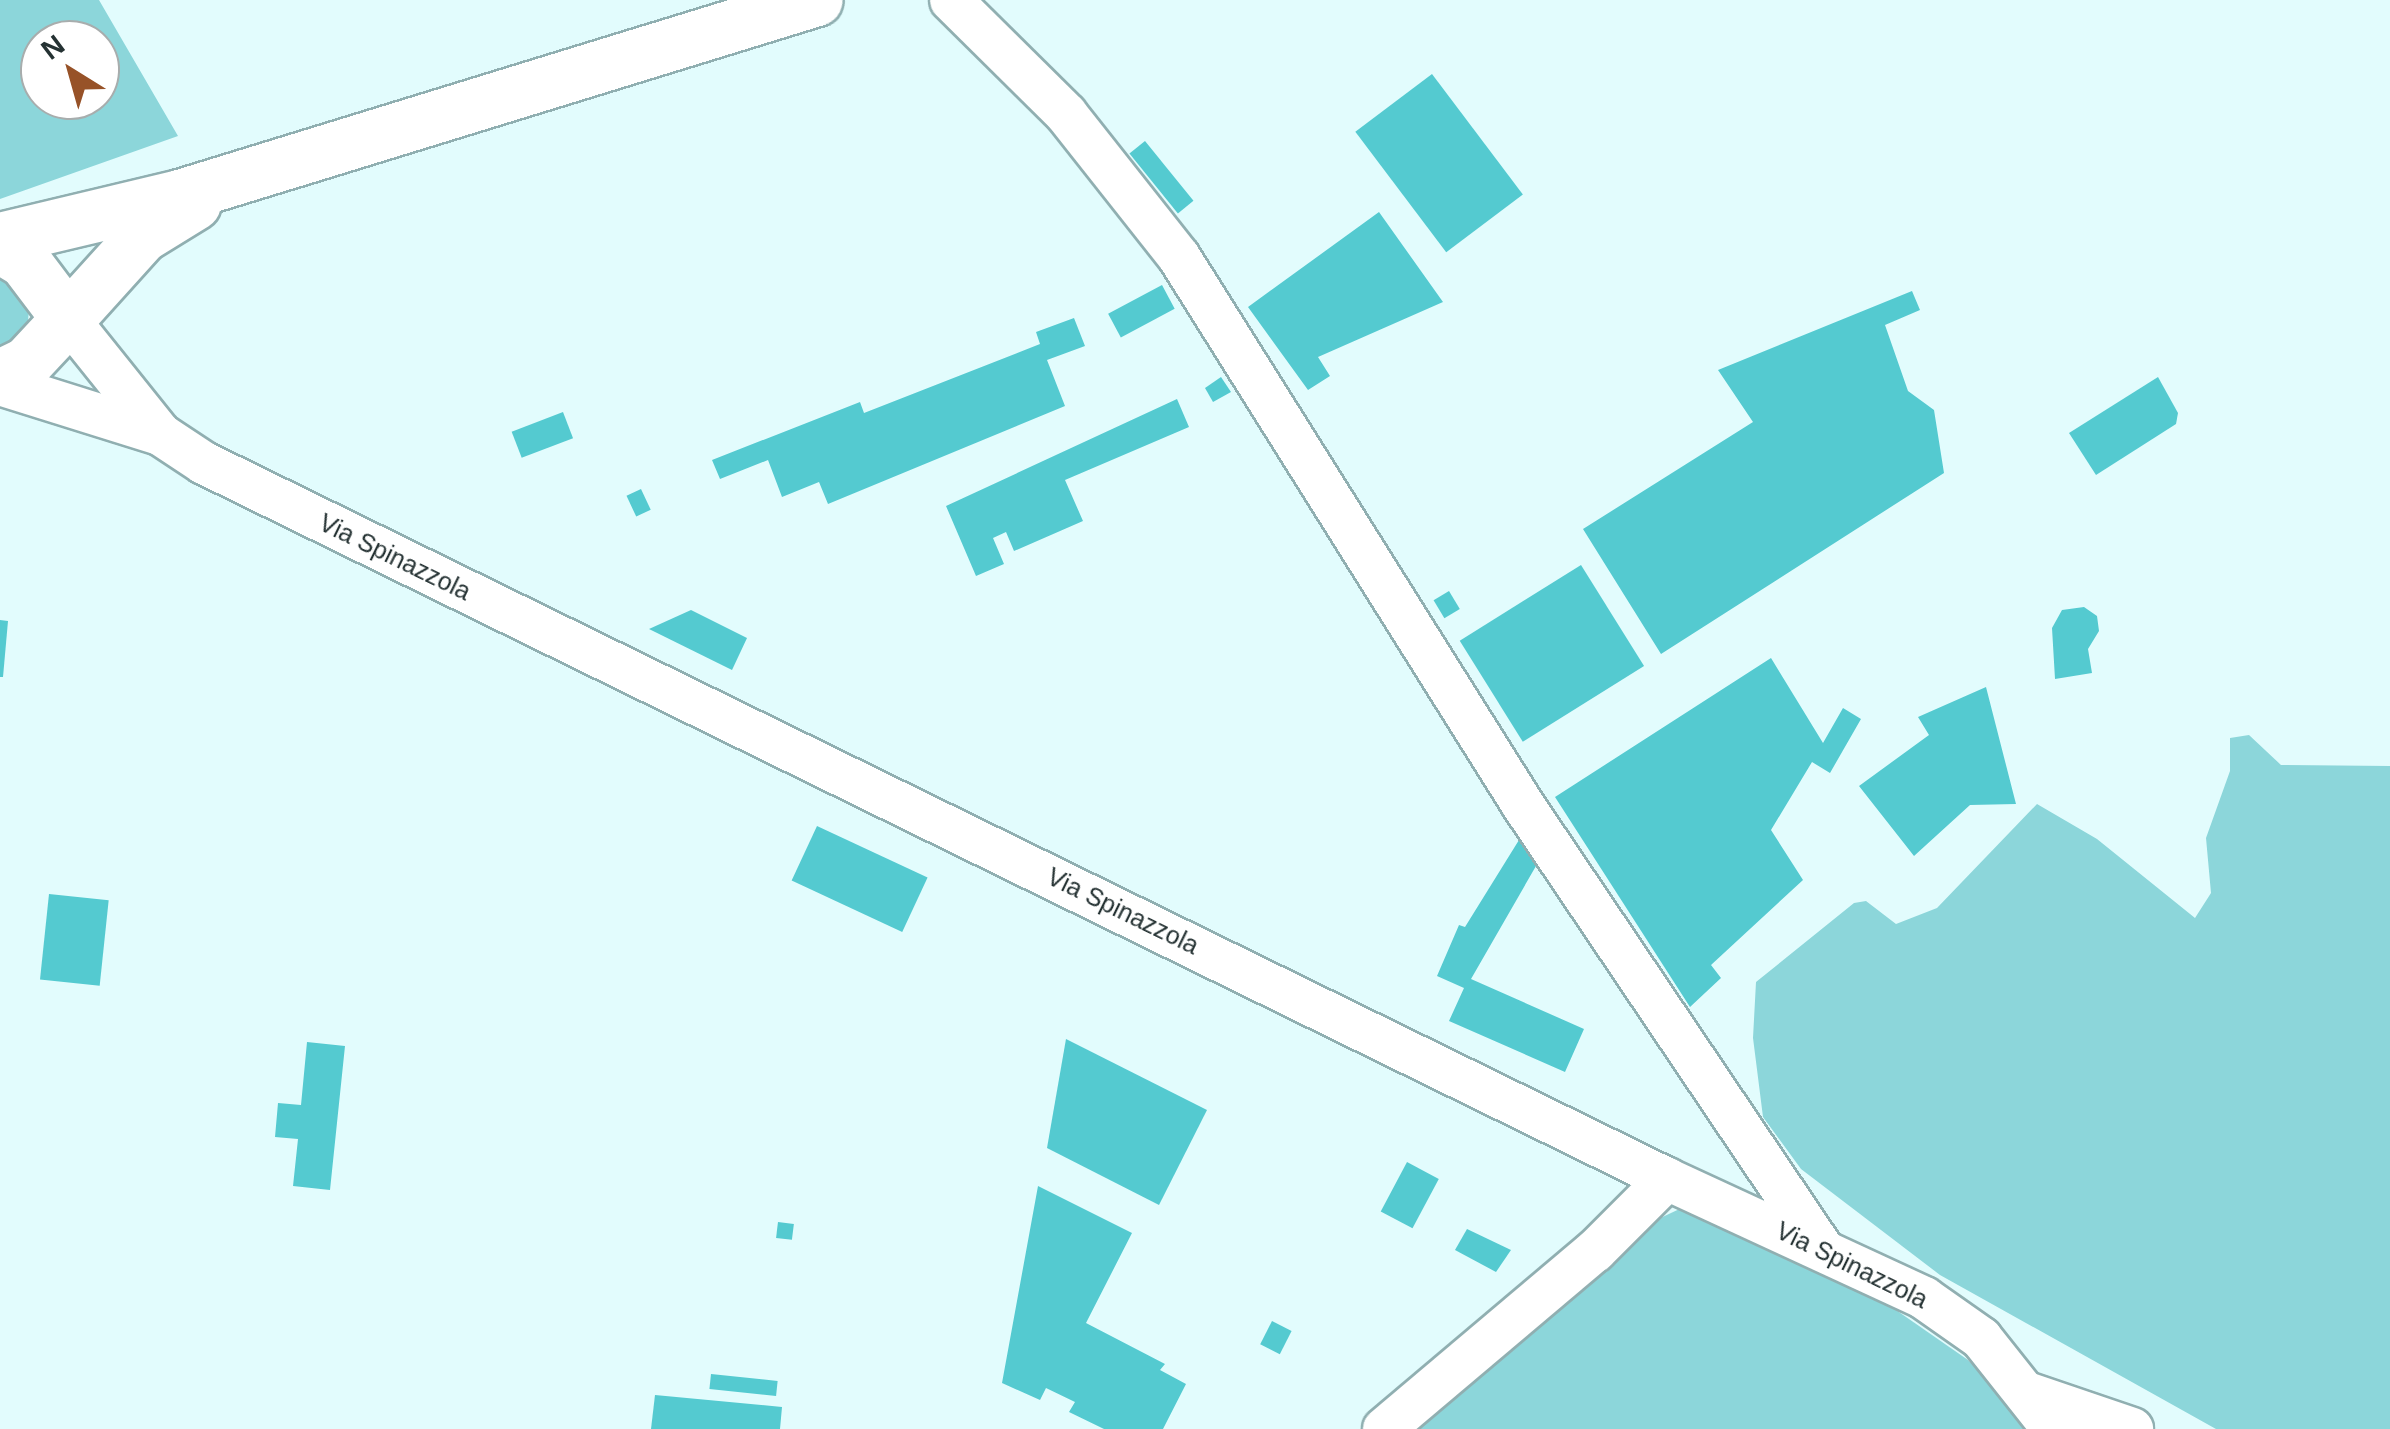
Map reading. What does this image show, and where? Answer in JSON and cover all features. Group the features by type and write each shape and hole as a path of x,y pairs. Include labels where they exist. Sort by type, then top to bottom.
{"main road":[{"path":"0,239 237,179 817,0"},
{"path":"0,380 27,362 143,236 237,179"},
{"path":"0,248 34,272 68,319"}],"street":[{"path":"951,0 1066,114 1179,257 1524,805 1821,1247"},
{"path":"68,319 160,434"},
{"path":"0,380 160,434"},
{"name":"Via Spinazzola","path":"160,434 204,463 1666,1179 1821,1247 1924,1298 1981,1338 2042,1412"},
{"path":"1384,1429 1595,1252 1666,1179"},
{"path":"2042,1412 2132,1429"}],"shaded area":[{"path":"0,0 99,0 111,20 20,20 20,120 120,120 120,36 178,136 0,199"},
{"path":"0,269 29,311 27,329 0,355"},
{"path":"2249,735 2281,765 2390,766 2390,1429 2216,1429 1940,1275 1801,1169 1763,1117 1753,1038 1756,982 1854,903 1866,901 1896,924 1937,908 2037,804 2097,839 2195,918 2211,893 2206,838 2230,771 2230,738"},
{"path":"1688,1205 1896,1310 1968,1360 2032,1429 1410,1429 1654,1221"}],"building":[{"path":"1432,74 1523,195 1446,252 1355,132"},
{"path":"1145,141 1193,201 1178,213 1129,154"},
{"path":"1379,212 1443,302 1318,357 1330,376 1308,390 1248,307"},
{"path":"1162,285 1175,309 1121,337 1108,314"},
{"path":"1912,291 1920,310 1885,325 1908,391 1934,410 1944,473 1661,654 1583,529 1753,422 1718,370"},
{"path":"1074,318 1085,346 1047,360 1065,406 828,504 819,482 782,497 768,460 720,479 712,460 860,402 864,413 1040,344 1036,332"},
{"path":"1221,377 1231,392 1213,402 1205,388"},
{"path":"2158,377 2178,413 2176,424 2096,475 2069,433"},
{"path":"1177,399 1189,427 1065,480 1083,521 1014,551 1006,532 993,538 1004,564 976,576 946,506"},
{"path":"563,412 573,438 522,458 512,432"},
{"path":"641,489 651,510 636,517 626,496"},
{"path":"1581,565 1644,666 1523,742 1460,641"},
{"path":"1449,591 1460,609 1444,618 1434,600"},
{"path":"2084,607 2097,616 2099,631 2088,649 2092,673 2055,679 2052,628 2062,610"},
{"path":"691,610 747,638 732,670 649,629"},
{"path":"0,620 8,621 3,677 0,677"},
{"path":"1771,658 1823,743 1843,708 1861,719 1830,773 1812,762 1771,830 1803,880 1711,965 1721,978 1690,1007 1555,797"},
{"path":"1986,687 2016,804 1970,805 1914,856 1859,786 1929,735 1918,717"},
{"path":"817,826 928,878 902,932 792,880"},
{"path":"1519,840 1536,866 1471,979 1584,1029 1565,1072 1449,1021 1464,988 1437,976 1459,925 1465,927"},
{"path":"49,894 109,900 100,986 40,980"},
{"path":"1066,1039 1207,1110 1159,1205 1047,1148"},
{"path":"307,1042 345,1046 330,1190 293,1186 298,1139 275,1137 278,1103 301,1105"},
{"path":"1407,1162 1439,1179 1412,1228 1381,1211"},
{"path":"1038,1186 1132,1233 1086,1323 1165,1364 1160,1370 1186,1384 1163,1429 1104,1429 1069,1412 1075,1402 1046,1388 1040,1400 1002,1383"},
{"path":"778,1222 794,1224 792,1240 776,1238"},
{"path":"1467,1229 1511,1250 1496,1272 1455,1250"},
{"path":"1272,1321 1292,1331 1280,1354 1260,1344"},
{"path":"711,1374 778,1381 776,1396 709,1389"},
{"path":"655,1395 782,1407 780,1429 651,1429"}]}
